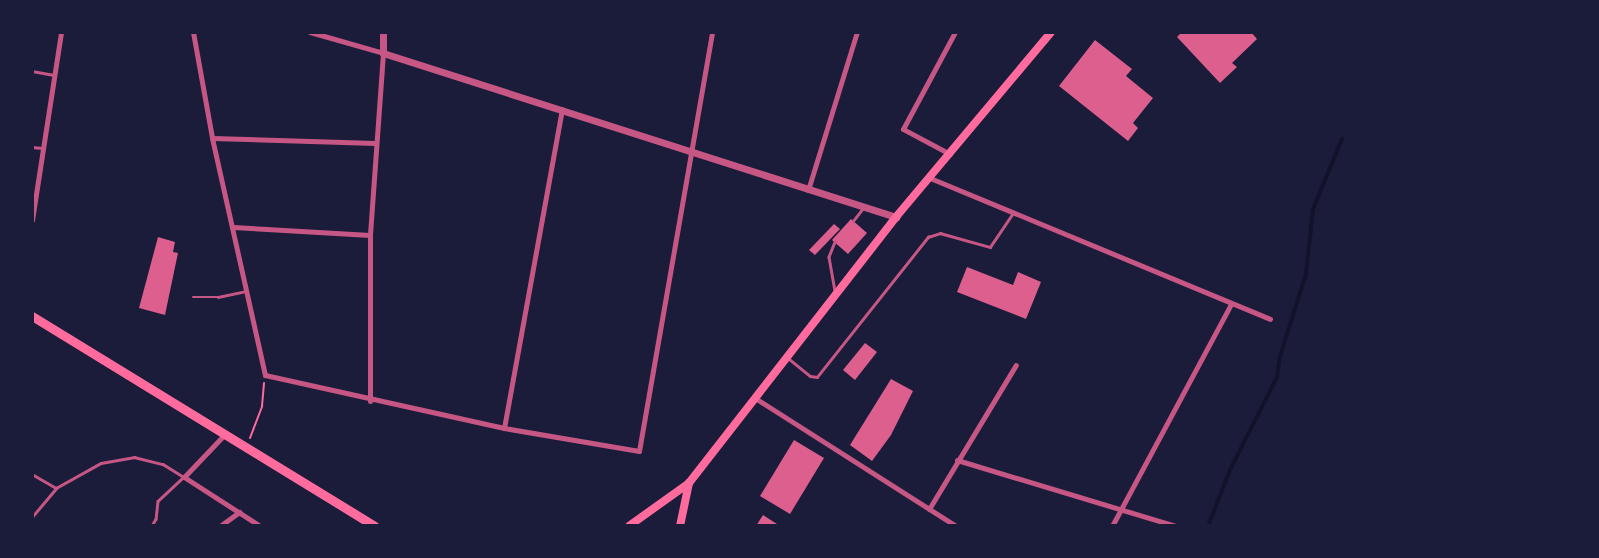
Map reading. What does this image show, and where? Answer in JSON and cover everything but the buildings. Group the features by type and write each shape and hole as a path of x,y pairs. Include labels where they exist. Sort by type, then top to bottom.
{"highway":[{"path":"32,316 375,526"}],"main road":[{"path":"629,526 689,484 896,217 1051,32"},
{"path":"680,526 689,484"}],"street":[{"path":"32,220 61,32"},
{"path":"193,32 212,138 265,375 370,401 504,428 639,451 712,32"},
{"path":"310,32 382,53 896,217"},
{"path":"370,401 370,235 383,32"},
{"path":"808,190 857,32"},
{"path":"950,154 903,129 955,32"},
{"path":"504,428 562,110"},
{"path":"212,138 375,143"},
{"path":"930,178 1270,319"},
{"path":"233,227 370,235"},
{"path":"1112,526 1230,304"},
{"path":"930,508 957,460 1016,365"},
{"path":"755,398 956,526"},
{"path":"225,434 184,477 260,526"},
{"path":"957,460 1176,526"},
{"path":"220,526 239,512"},
{"path":"944,526 948,520"}],"lane":[{"path":"32,71 55,75"},
{"path":"32,147 43,148"},
{"path":"853,220 864,208"},
{"path":"786,358 810,376 816,376 928,237 940,233 990,247 1013,214"},
{"path":"835,242 829,257 836,294"},
{"path":"193,297 218,297 247,291"},
{"path":"32,517 56,488 101,463 134,456 163,464 184,477 158,501 156,519 152,526"},
{"path":"32,474 56,488"}],"path":[{"path":"244,446 255,433 265,375"}],"waterway":[{"path":"1208,526 1230,470 1277,377 1280,356 1306,274 1313,209 1342,139"}]}
